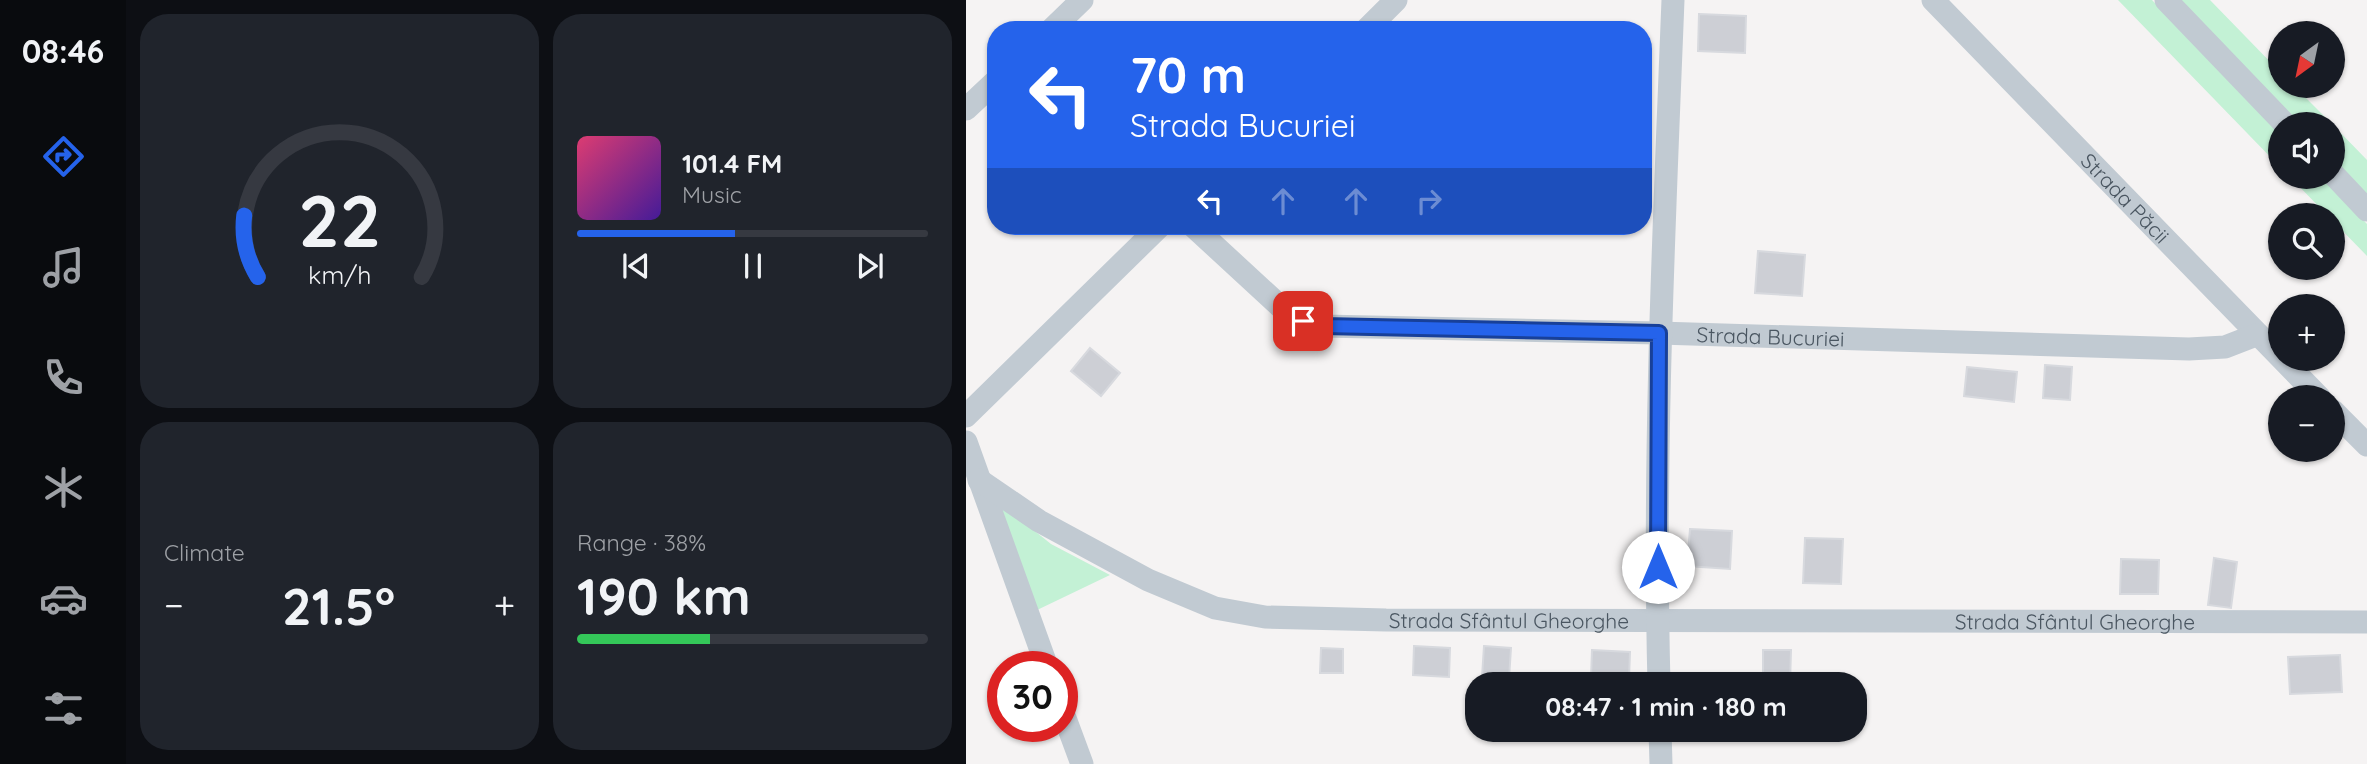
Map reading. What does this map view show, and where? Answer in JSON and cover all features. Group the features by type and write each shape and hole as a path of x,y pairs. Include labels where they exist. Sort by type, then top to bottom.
{"street":[{"path":"1060,21 1082,0"},
{"path":"1375,21 1396,0"},
{"path":"1659,672 1659,333 1673,0"},
{"name":"Strada Păcii","path":"1933,0 2307,385"},
{"path":"2166,0 2273,112"},
{"path":"966,109 987,89"},
{"path":"2345,187 2367,210"},
{"path":"966,416 1151,235"},
{"name":"Strada Bucuriei","path":"1204,235 1283,309 1303,321 1323,326 2189,349 2225,347 2256,335"},
{"path":"2345,423 2367,445"},
{"path":"966,442 1041,651"},
{"name":"Strada Sfântul Gheorghe","path":"979,480 1040,521 1148,580 1215,608 1265,617 1386,620 2367,622"},
{"path":"1074,742 1082,764"},
{"path":"1660,742 1661,764"}],"green space":[{"path":"2118,0 2152,0 2268,121 2268,155"},
{"path":"2180,0 2210,0 2268,60 2268,93"},
{"path":"2272,98 2306,98 2320,112 2286,112"},
{"path":"2345,137 2367,160 2367,196 2345,173"},
{"path":"2302,189 2333,189 2367,224 2367,256 2345,233 2345,203 2315,203"},
{"path":"991,496 1051,544 1110,575 1035,611"}],"building":[{"path":"1699,14 1746,16 1745,53 1698,51"},
{"path":"1758,251 1805,255 1802,296 1755,293"},
{"path":"1090,348 1120,373 1101,396 1071,371"},
{"path":"2045,365 2072,367 2070,400 2043,398"},
{"path":"1967,367 2017,372 2014,402 1964,396"},
{"path":"1690,529 1732,531 1730,569 1687,566"},
{"path":"1805,538 1843,539 1841,584 1803,583"},
{"path":"2214,558 2237,562 2231,608 2208,605"},
{"path":"2121,559 2159,560 2158,594 2120,594"},
{"path":"1414,646 1450,648 1449,677 1413,675"},
{"path":"1484,646 1511,648 1509,672 1482,672"},
{"path":"1321,648 1343,649 1343,673 1320,673"},
{"path":"1592,650 1630,652 1629,672 1591,672"},
{"path":"1763,650 1791,650 1790,672 1763,672"},
{"path":"2340,655 2342,692 2290,694 2288,657"}],"route":[{"path":"1303,321 1323,326 1659,333 1658,567"}]}
